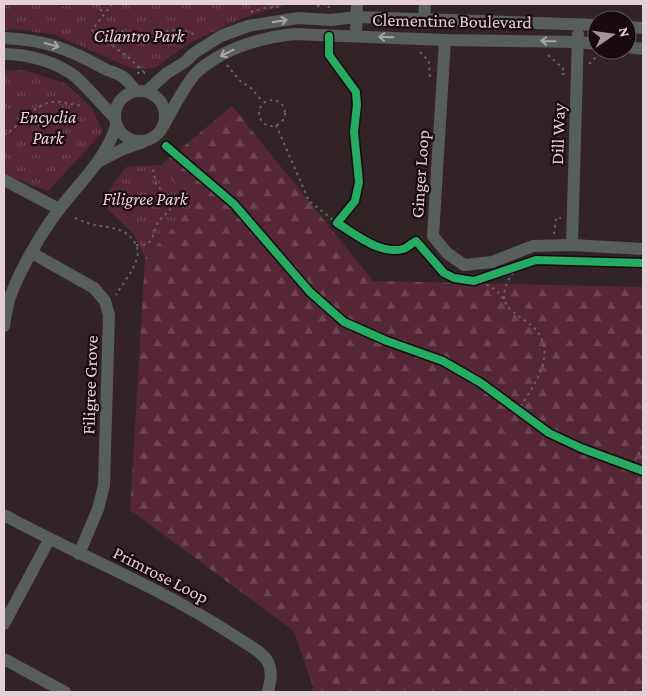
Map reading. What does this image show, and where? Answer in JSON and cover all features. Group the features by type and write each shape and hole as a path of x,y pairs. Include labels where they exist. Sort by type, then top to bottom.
{"street":[{"path":"356,36 357,4"},
{"path":"424,19 425,4"},
{"name":"Clementine Boulevard","path":"141,91 221,36 248,26 298,18 331,20 356,17 587,24"},
{"name":"Dill Way","path":"572,245 578,24"},
{"name":"Clementine Boulevard","path":"164,125 196,73 220,55 247,43 270,36 294,34 587,43"},
{"path":"4,38 24,39 63,48 123,77 141,91 156,96 162,102 166,117 160,133 145,142 123,149 100,161"},
{"name":"Ginger Loop","path":"445,40 434,236 447,253 464,265 492,262 533,246 572,245 643,249"},
{"path":"4,54 45,60 76,77 116,122 121,134 136,142 145,142"},
{"path":"4,326 8,288 59,209 100,161 111,142 116,122 116,108 120,100 127,94 141,91"},
{"path":"4,180 59,209"},
{"name":"Filigree Grove","path":"32,253 94,288 105,301 109,316 104,484 98,509 79,554"},
{"name":"Primrose Loop","path":"4,515 49,540 162,593 212,621 259,652 268,662 270,670 268,692"},
{"path":"4,624 49,540"},
{"path":"4,659 65,692"}],"path":[{"path":"96,4 104,14"},
{"path":"112,4 92,30 129,58 145,73 152,71"},
{"path":"104,40 111,34 119,31 140,35 180,30 188,31 200,38"},
{"path":"418,50 430,61 428,79 444,80"},
{"path":"541,54 549,55 563,68 562,74 583,74 584,70 593,60"},
{"path":"225,63 239,80 251,88 264,102"},
{"path":"271,99 279,102 284,108 285,116 276,125 267,125 260,119 259,110 264,102 271,99"},
{"path":"4,134 10,131 32,110 45,103 64,101 80,106 84,105"},
{"path":"276,125 309,201 340,225 343,216"},
{"path":"136,244 145,244 151,240 157,224 172,207 172,202 156,184 153,169"},
{"path":"75,218 90,224 115,228 131,236 136,244 138,251 137,259 115,296"},
{"path":"550,238 555,233 556,218 572,218"},
{"path":"410,245 416,241 421,246"},
{"path":"508,268 529,262"},
{"path":"504,299 504,288 509,278 520,265"},
{"path":"474,280 492,276"},
{"path":"464,279 489,285 500,294 509,308 537,331 543,343 541,370 518,411"},
{"path":"511,405 526,416"},
{"path":"624,463 635,467 643,446"}],"green space":[{"name":"Cilantro Park","path":"4,4 50,4 62,6 85,4 288,4 243,18 189,43 155,68 133,69 56,35 16,29 4,30"},
{"name":"Encyclia Park","path":"22,70 65,83 92,108 103,132 48,191 4,175 4,71"},
{"path":"232,106 373,281 643,287 643,692 312,692 313,687 294,631 130,510 145,258 192,207 161,165"},
{"name":"Filigree Park","path":"161,165 192,207 145,258 133,233 100,202 126,167"}],"cycle path":[{"path":"329,36 329,55 356,92 357,105 354,132 359,182 355,201 337,223 360,238 386,249 403,249 416,241 444,273 454,278 474,281 536,260 643,263"},
{"path":"166,146 234,204 310,292 344,322 387,341 443,361 481,383 549,433 581,448 643,471"}]}
